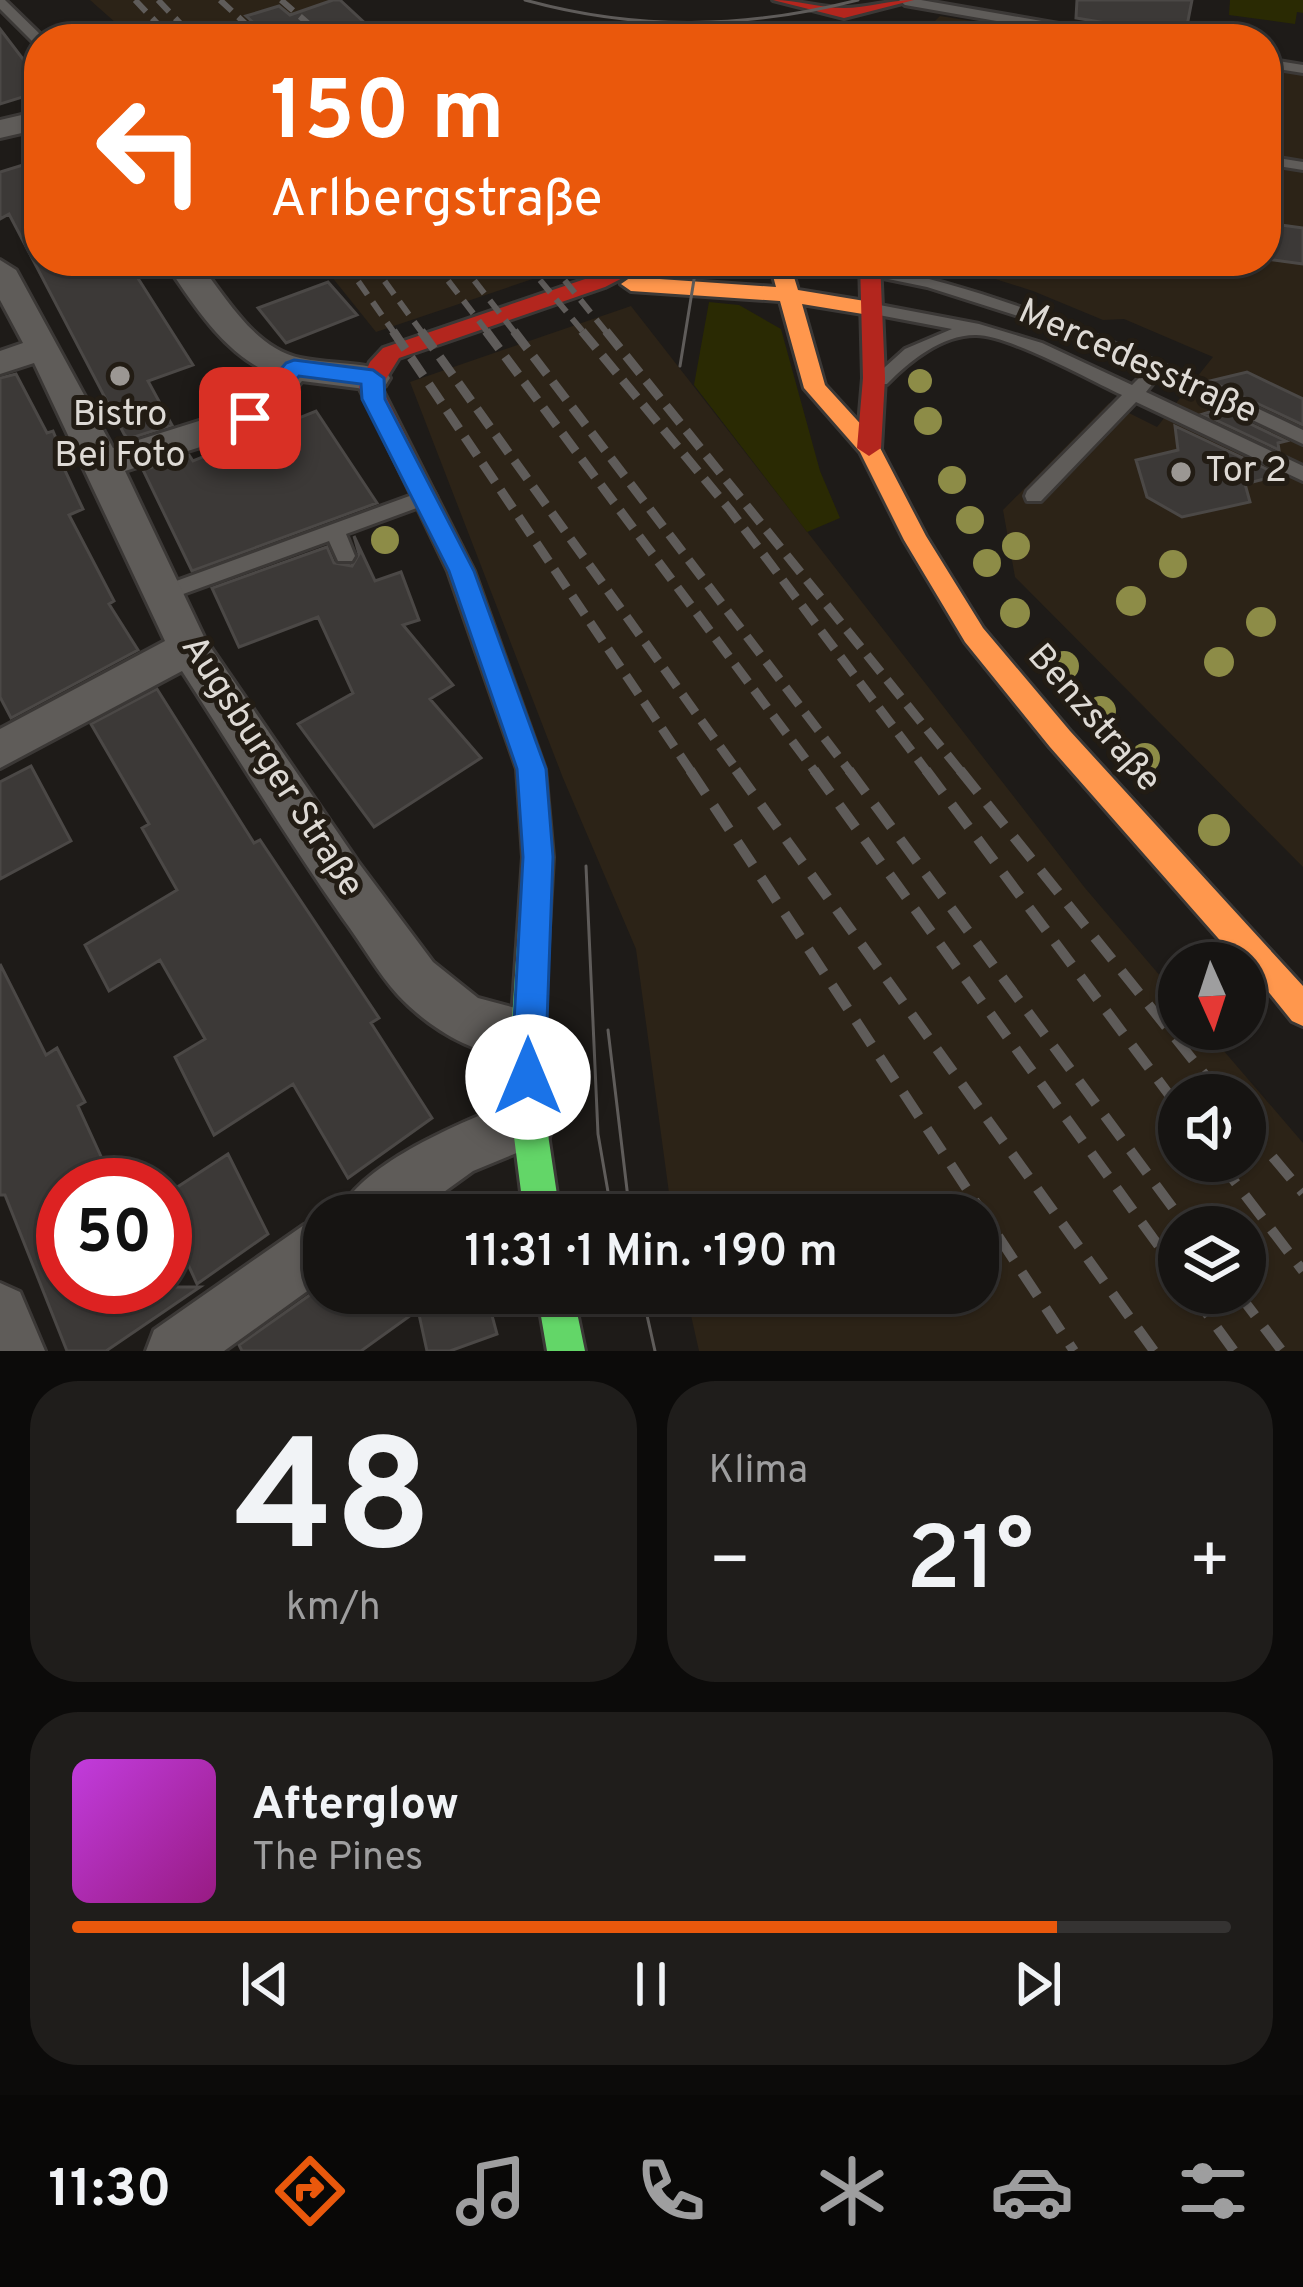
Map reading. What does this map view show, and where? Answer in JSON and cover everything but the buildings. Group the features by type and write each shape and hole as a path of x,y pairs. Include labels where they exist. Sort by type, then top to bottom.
{"main road":[{"path":"759,0 800,9 860,12 902,2"},
{"path":"874,24 902,2"},
{"path":"539,1194 529,1121 527,1034 538,857 531,769 461,571 373,399 373,378 391,353 610,276"},
{"name":"Benzstraße","path":"783,276 814,388 868,448 916,540 974,635 1060,739 1303,1010"},
{"path":"868,448 877,385 870,276"},
{"path":"598,282 789,295 869,308"},
{"path":"559,1314 566,1351"}],"street":[{"name":"Augsburger Straße","path":"0,270 104,464 189,648 416,979 466,1020 527,1034"},
{"path":"191,276 233,329 261,354 294,368 373,378"},
{"path":"0,363 44,347"},
{"path":"104,464 250,418 294,368"},
{"path":"0,751 189,648"},
{"path":"395,1194 454,1152 529,1121"},
{"path":"175,1351 303,1260"},
{"path":"0,1312 16,1351"}],"lane":[{"path":"0,2 24,25"},
{"path":"902,2 1033,24"},
{"name":"Mercedesstraße","path":"915,276 1034,311 1303,438"},
{"name":"Mercedesstraße","path":"869,308 979,329 1036,347 1303,474"},
{"path":"877,385 899,358 929,342 979,329"},
{"path":"1034,496 1156,368"},
{"path":"164,593 426,497"},
{"path":"335,531 345,556"}],"shaded area":[{"path":"90,0 338,0 366,24 117,24"},
{"path":"1230,0 1303,0 1303,13 1297,12 1295,24 1229,15"},
{"path":"940,16 990,24 932,24"},
{"path":"1281,71 1303,75 1303,867 1015,577 1003,510 1109,403 1157,427 1213,357 1124,319 1103,320 986,276 1281,276"},
{"path":"331,276 542,276 376,332"},
{"path":"709,302 739,305 781,329 820,471 840,518 807,532 694,385"},
{"path":"631,306 1085,888 1158,973 1158,1050 1223,1050 1244,1074 1158,1074 1158,1182 1266,1182 1266,1100 1303,1143 1303,1351 699,1351 691,1314 999,1314 999,1194 669,1194 636,949 563,778 410,382"}],"tram line":[{"path":"525,0 608,17 691,22 774,17 858,0"},
{"path":"680,366 695,276"},
{"path":"586,866 598,1134 608,1194"},
{"path":"608,1030 628,1194"},
{"path":"647,1314 655,1351"}],"railway":[{"path":"135,0 158,24"},
{"path":"158,0 181,24"},
{"path":"220,0 246,24"},
{"path":"281,0 309,24"},
{"path":"354,276 395,334"},
{"path":"381,276 423,334"},
{"path":"445,276 489,334"},
{"path":"471,276 516,334"},
{"path":"537,276 585,334"},
{"path":"561,276 608,334"},
{"path":"393,331 691,772"},
{"path":"421,331 739,773"},
{"path":"486,331 816,773"},
{"path":"514,331 851,773"},
{"path":"582,331 730,510 928,773"},
{"path":"606,331 962,773"},
{"path":"736,770 1154,1351"},
{"path":"814,770 1158,1245"},
{"path":"849,770 1171,1206"},
{"path":"926,770 1158,1080"},
{"path":"960,770 1204,1074"},
{"path":"691,772 1074,1351"},
{"path":"1266,1149 1303,1193"},
{"path":"1235,1182 1303,1271"},
{"path":"1207,1314 1234,1351"},
{"path":"1254,1314 1282,1351"}],"traffic: fast":[{"path":"425,498 461,571 531,769 538,857 527,1034 529,1121 539,1194"},
{"path":"559,1314 566,1351"}],"traffic: slow":[{"path":"783,276 815,388 869,448 916,540 974,635 1060,739 1303,1010"},
{"path":"631,284 789,295 869,308"}],"traffic: jam":[{"path":"781,0 844,13 906,0"},
{"path":"425,498 370,387 378,367 391,353 610,276"},
{"path":"869,448 874,378 871,276"}],"place":[{"name":"Bistro Bei Foto","path":"120,376"},
{"name":"Tor 2","path":"1181,472"}],"route":[{"path":"250,418 283,386 294,368 373,378 373,399 461,571 531,769 538,857 528,1077"}]}
